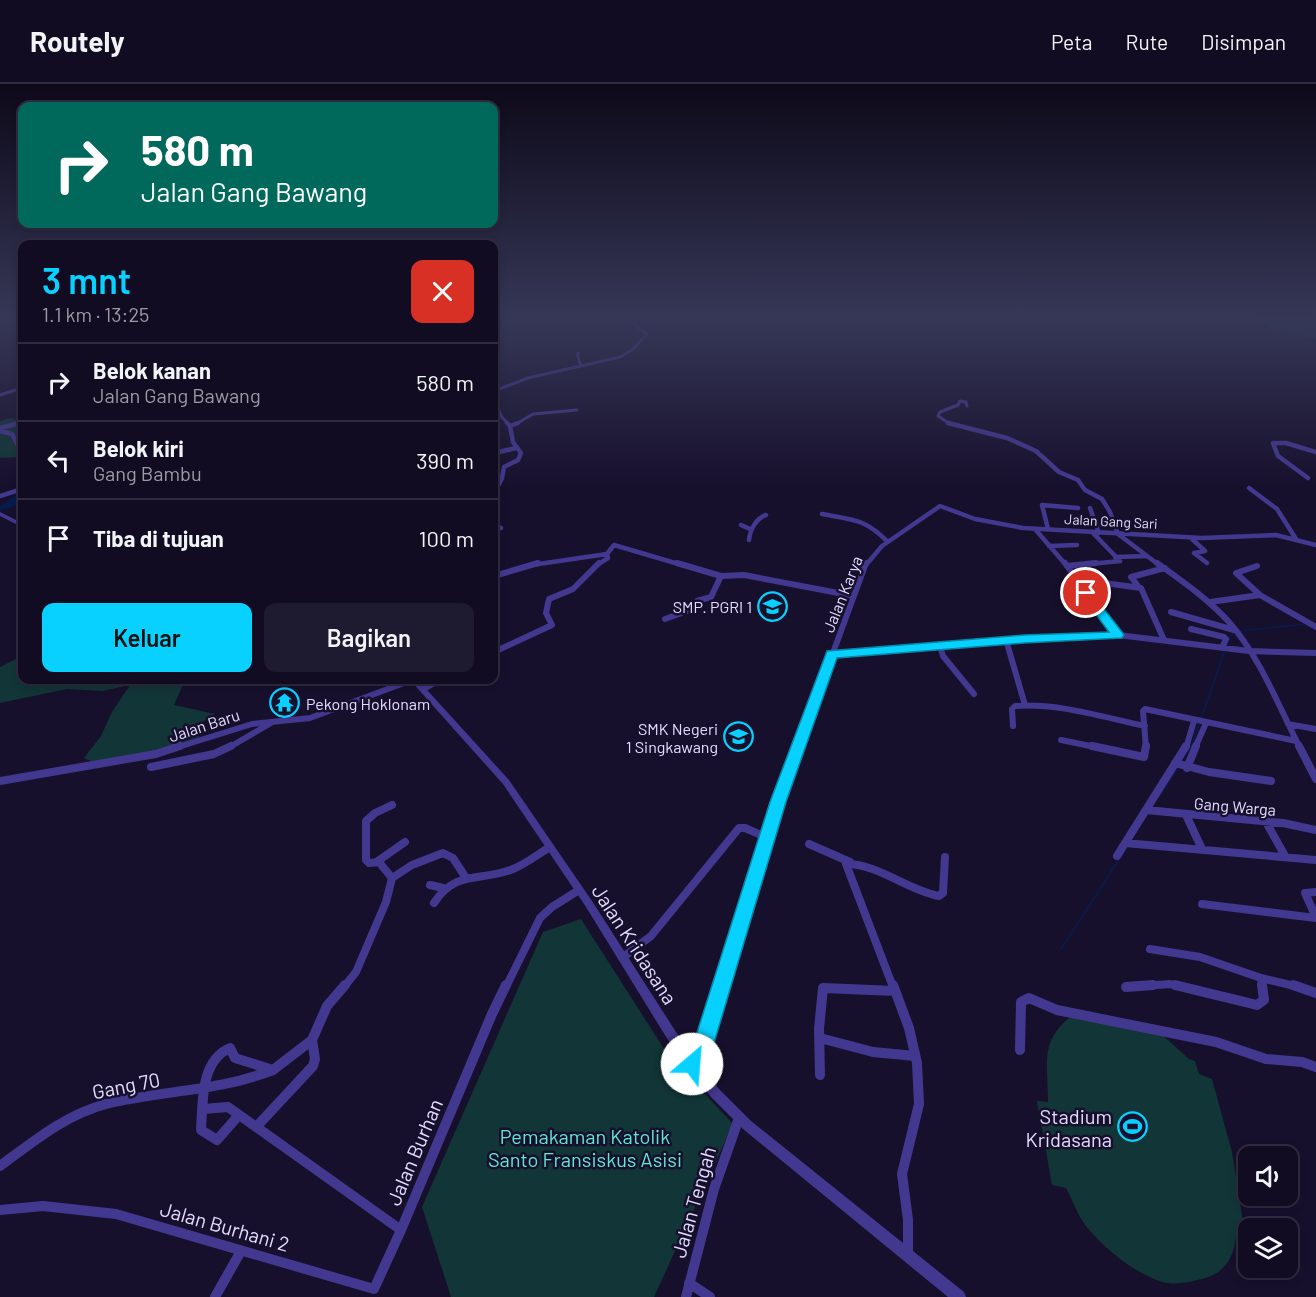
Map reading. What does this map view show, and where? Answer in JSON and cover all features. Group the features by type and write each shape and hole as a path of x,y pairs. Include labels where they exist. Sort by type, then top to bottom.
{"street":[{"path":"498,389 528,378 552,373"},
{"path":"0,395 18,389"},
{"path":"967,406 966,402 960,401 957,406 942,411 938,416 951,425 1028,446 1059,472 1078,480 1085,490 1102,499 1112,515 1118,534 1210,602 1249,651 1316,779"},
{"path":"498,408 501,416 510,426 516,448 521,456 504,467 498,486"},
{"path":"510,426 518,424 525,417 536,414 577,410"},
{"path":"0,423 2,428 14,437 18,445"},
{"path":"2,428 18,423"},
{"path":"1308,478 1278,456 1273,443 1286,442 1316,452"},
{"path":"498,452 516,448"},
{"path":"1249,488 1279,508 1296,539"},
{"path":"0,496 18,490"},
{"path":"1048,529 1042,505 1077,508"},
{"name":"Jalan Gang Sari","path":"912,525 940,506 975,519 1035,529 1190,537 1266,534 1316,545"},
{"path":"1090,508 1096,533 1118,559"},
{"path":"0,514 18,523"},
{"path":"822,514 861,522 873,527 888,542"},
{"path":"750,529 762,516 766,515"},
{"path":"741,525 750,529"},
{"name":"Jalan Karya","path":"692,1064 704,1043 782,792 867,561 912,525"},
{"path":"749,540 750,529"},
{"path":"1035,529 1067,566 1118,635"},
{"path":"1190,537 1205,551 1194,553 1207,563"},
{"path":"498,650 553,625 546,613 549,599 573,589 593,567 607,559 607,554 614,545 721,576 744,575 854,596"},
{"path":"1049,546 1077,545"},
{"path":"498,575 523,567 586,554 607,554"},
{"path":"1067,566 1147,556"},
{"path":"1257,566 1236,573 1260,595 1316,627"},
{"path":"1164,640 1144,592 1131,577 1165,568"},
{"path":"665,619 687,611 698,601 711,597 721,576"},
{"path":"1104,583 1138,586"},
{"path":"1210,602 1260,595"},
{"path":"1171,612 1236,632"},
{"path":"1191,629 1224,636 1225,648"},
{"path":"832,654 1006,640 1118,635 1249,651 1316,653"},
{"path":"1006,640 1024,705"},
{"path":"940,646 943,656 974,694"},
{"name":"Jalan Baru","path":"0,781 162,753 238,728 300,720 402,684"},
{"name":"Jalan Kridasana","path":"417,684 492,765 579,890 692,1064 715,1093 739,1118 959,1297"},
{"path":"423,689 432,684"},
{"path":"1013,726 1012,709 1015,706 1024,705 1066,710 1145,726"},
{"path":"1061,740 1143,758 1147,742 1143,711 1145,710 1296,741"},
{"path":"151,767 217,753 245,740 274,722"},
{"path":"1181,765 1192,734 1200,722"},
{"path":"1117,856 1128,844 1181,765 1200,722"},
{"path":"1288,724 1316,729"},
{"path":"1181,765 1271,781"},
{"path":"392,805 373,815 365,824 367,838 365,856 369,863 378,861 405,842"},
{"name":"Gang Warga","path":"1148,811 1266,822 1316,830"},
{"path":"1186,815 1202,849"},
{"path":"1266,822 1285,856"},
{"path":"622,958 651,936 739,828 745,828 768,838"},
{"path":"809,844 850,863 925,893 939,896 943,893 945,857"},
{"path":"1128,844 1316,860"},
{"path":"430,885 442,888 466,878 513,869 550,847"},
{"path":"257,1126 313,1066 315,1059 312,1040 331,1000 356,972 386,902 392,878 412,864 443,853 453,858 466,878"},
{"path":"378,861 392,878"},
{"path":"850,863 846,865 909,1028 915,1056 919,1104 902,1174 909,1230 908,1256"},
{"path":"434,903 442,888"},
{"name":"Jalan Burhan","path":"203,1109 224,1106 257,1126 401,1230 492,1014 540,918 552,907 579,890"},
{"path":"1316,892 1306,892 1305,896 1316,918"},
{"path":"1202,904 1316,918"},
{"path":"1150,949 1200,957 1260,978 1297,986 1316,993"},
{"path":"1126,987 1170,984 1257,1005 1264,1000 1260,978"},
{"path":"820,1075 823,988 895,991"},
{"path":"1020,1050 1021,1002 1029,998 1058,1010 1216,1042 1266,1059 1302,1062 1316,1068"},
{"path":"820,1038 873,1052 915,1056"},
{"name":"Gang 70","path":"0,1166 50,1127 72,1116 121,1100 204,1089 250,1079 273,1070 312,1040"},
{"path":"239,1115 214,1140 201,1130 204,1089 214,1057 228,1047 235,1058 273,1070"},
{"name":"Jalan Tengah","path":"686,1297 714,1189 739,1118"},
{"name":"Jalan Burhani 2","path":"0,1210 43,1206 99,1211 294,1264 372,1293 401,1230"},
{"path":"215,1297 241,1251"},
{"path":"689,1283 710,1297"}],"green space":[{"path":"10,418 18,420 18,457 0,458 0,421"},
{"path":"18,658 18,684 183,684 174,705 215,714 193,728 200,737 154,752 93,762 84,758 101,736 112,712 130,685 103,691 67,689 0,703 0,667"},
{"name":"Pemakaman Katolik Santo Fransiskus Asisi","path":"581,919 666,1052 733,1124 654,1297 451,1297 422,1207 543,932"},
{"name":"Stadium Kridasana","path":"1073,1015 1160,1033 1189,1059 1195,1061 1199,1074 1212,1079 1232,1152 1238,1206 1240,1206 1242,1218 1238,1218 1238,1233 1236,1233 1232,1254 1215,1274 1192,1281 1174,1283 1163,1282 1140,1272 1116,1256 1095,1237 1080,1217 1066,1188 1052,1185 1037,1101 1048,1102 1048,1053 1050,1043 1062,1024"}],"waterway":[{"path":"0,509 13,503 18,496"},
{"path":"1240,631 1304,624"},
{"path":"1227,645 1233,633"},
{"path":"1201,719 1225,650"},
{"path":"1181,762 1193,742 1200,723"},
{"path":"1160,795 1179,766"},
{"path":"1131,840 1143,821"},
{"path":"1061,949 1126,849"}],"place":[{"name":"SMP. PGRI 1","path":"773,606"},
{"name":"Pekong Hoklonam","path":"285,703"},
{"name":"SMK Negeri 1 Singkawang","path":"739,737"},
{"name":"Stadium Kridasana","path":"1133,1127"}],"route":[{"path":"692,1064 704,1043 778,802 832,654 1024,639 1118,635 1086,593"}]}
